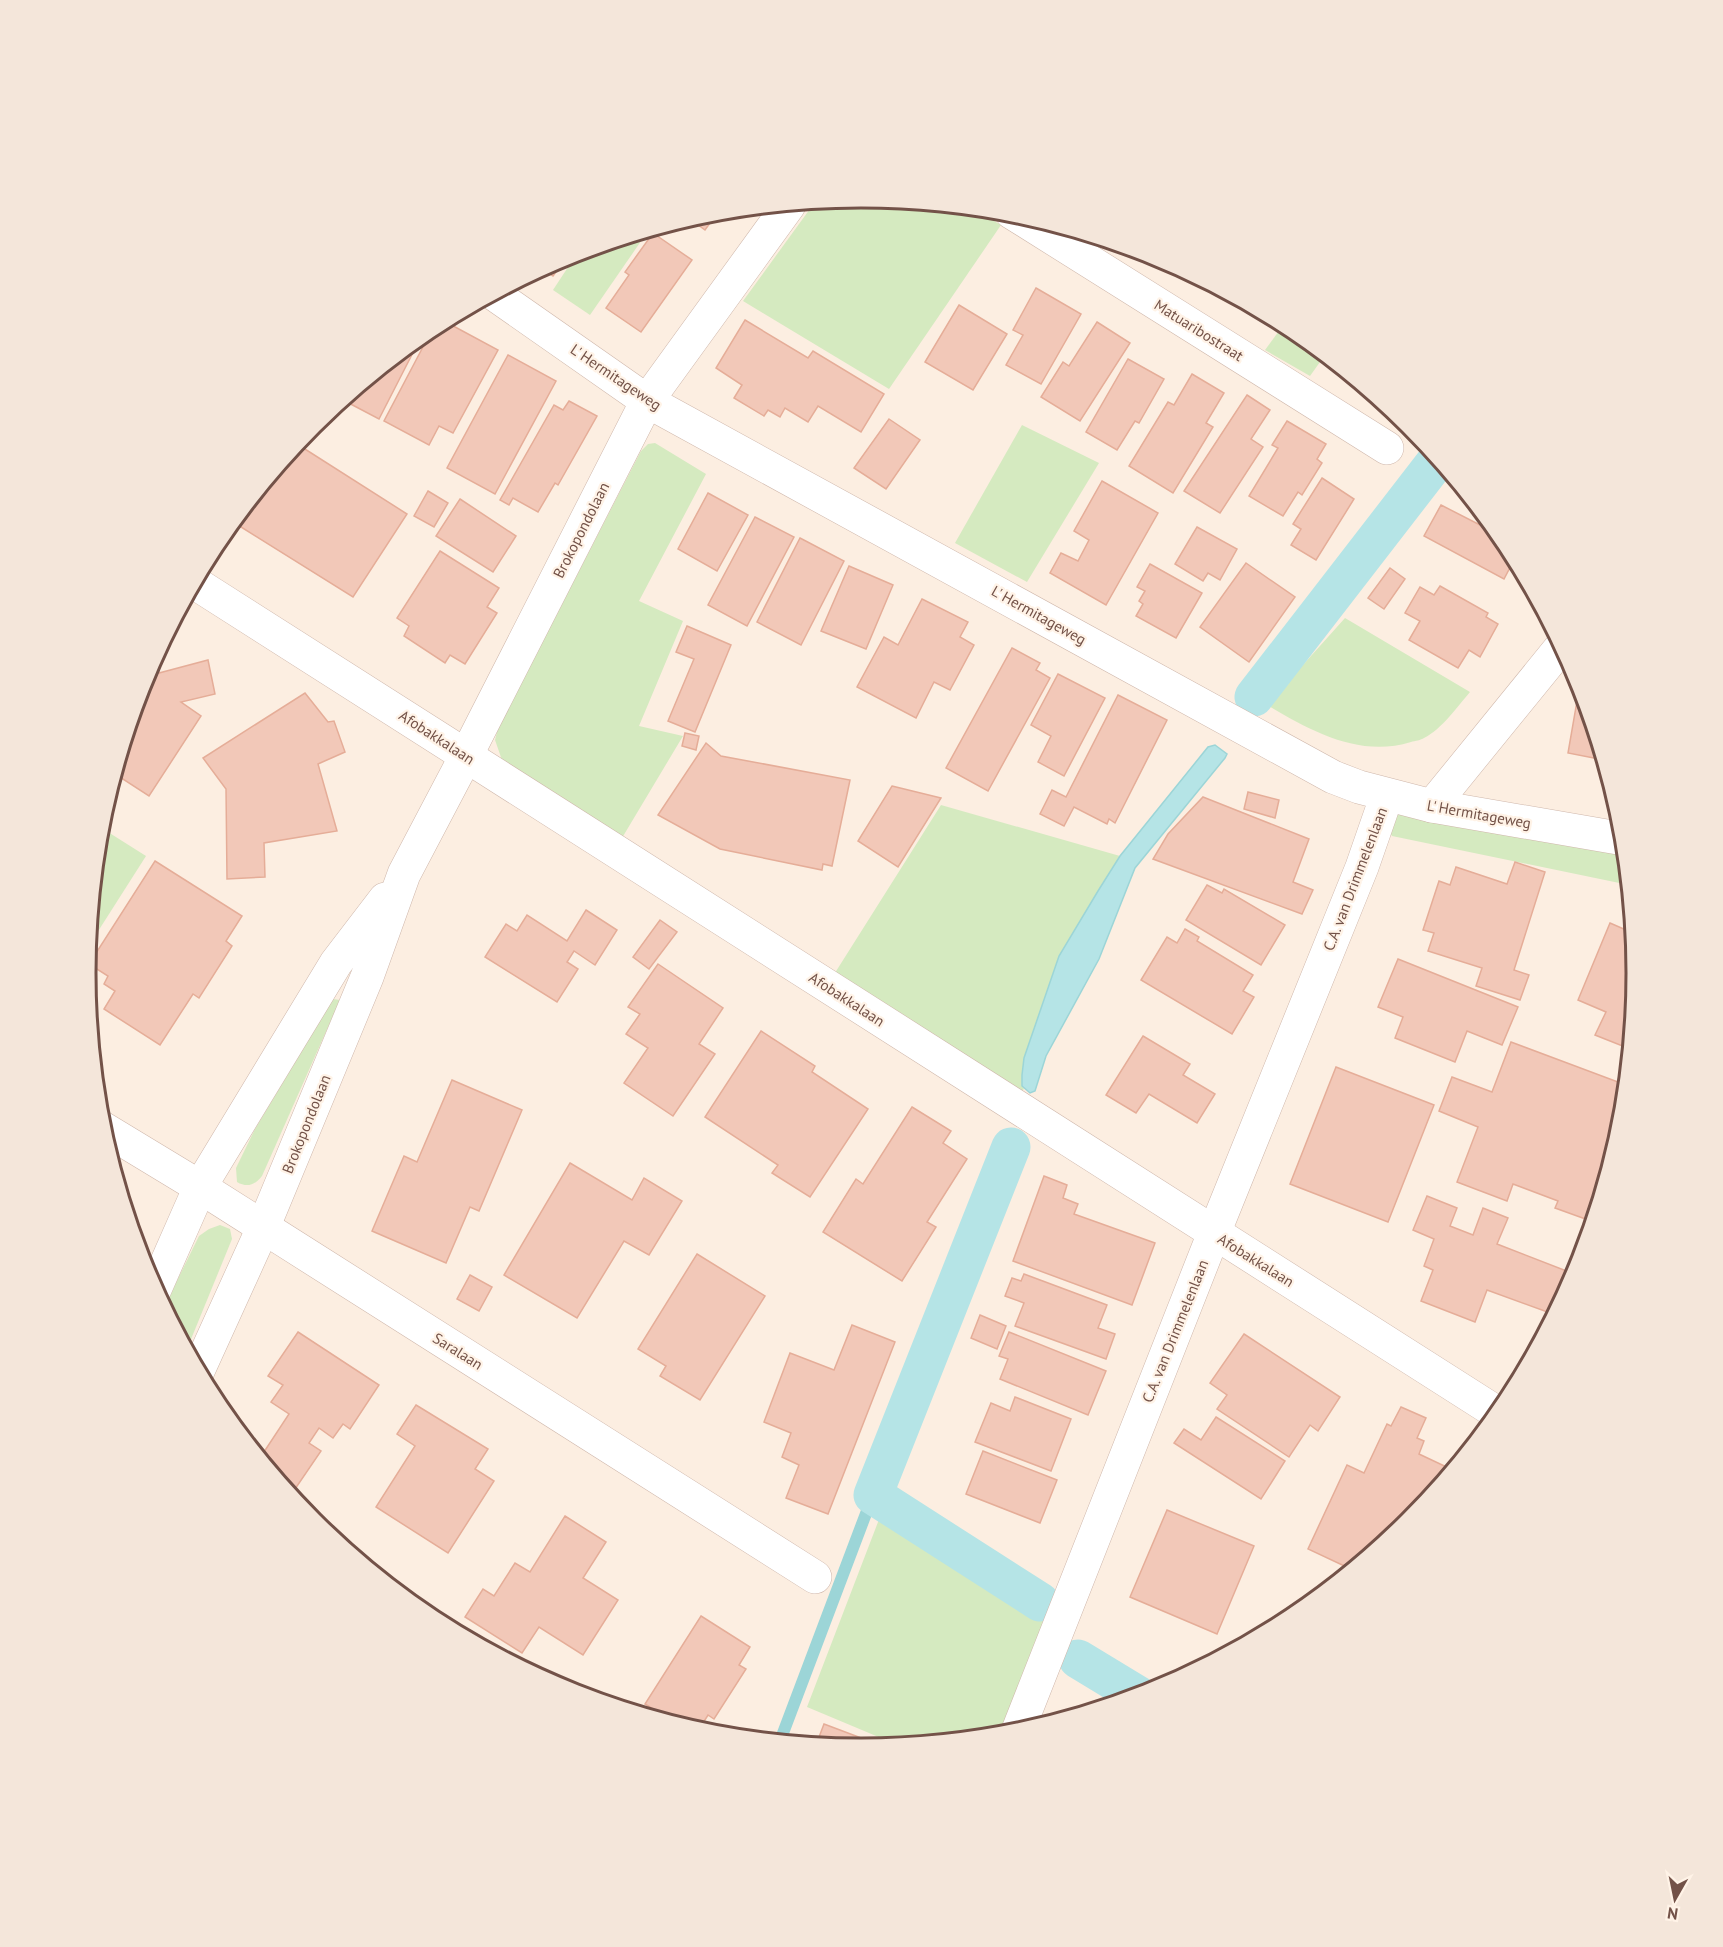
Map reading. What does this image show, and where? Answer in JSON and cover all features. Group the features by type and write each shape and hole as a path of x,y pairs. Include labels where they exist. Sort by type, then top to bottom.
{"street":[{"name":"Brokopondolaan","path":"202,1361 263,1228 367,977 404,874 647,400 783,213"},
{"name":"Matuaribostraat","path":"1038,229 1387,448"},
{"name":"L' Hermitageweg","path":"501,299 647,400 1333,777 1359,787 1432,806 1614,837"},
{"name":"Afobakkalaan","path":"201,587 1491,1409"},
{"path":"1432,806 1556,653"},
{"name":"C.A. van Drimmelenlaan","path":"1021,1722 1214,1233 1362,867 1387,795"},
{"name":"Brokopondolaan","path":"159,1278 201,1187 336,963 404,874"},
{"name":"Saralaan","path":"114,1135 201,1187 815,1577"}],"green space":[{"path":"862,208 912,210 992,220 1001,225 889,389 743,301 809,210"},
{"path":"641,241 590,315 553,290 569,266"},
{"path":"1278,332 1321,361 1310,376 1265,350"},
{"path":"1022,425 1099,463 1027,582 955,543"},
{"path":"655,443 706,474 639,601 683,621 639,726 683,736 619,843 503,763 495,740 498,728 641,451 648,444"},
{"path":"1345,618 1470,692 1431,734 1420,740 1392,746 1373,747 1336,739 1301,724 1267,705"},
{"path":"941,805 1120,856 1059,956 1022,1086 1024,1089 1016,1095 833,976"},
{"path":"1402,810 1616,846 1621,883 1392,836 1388,830 1393,819"},
{"path":"110,833 146,856 98,932"},
{"path":"333,999 340,1000 262,1176 251,1185 237,1182 236,1168 255,1129"},
{"path":"220,1225 230,1229 232,1239 191,1340 169,1298 199,1236"},
{"path":"883,1509 1001,1583 999,1598 1048,1623 1009,1724 961,1732 881,1738 807,1707"}],"water":[{"path":"1215,745 1227,754 1225,758 1135,868 1099,959 1046,1056 1035,1091 1030,1093 1022,1086 1024,1058 1059,956 1120,856 1208,747"}],"building":[{"path":"710,224 705,230 699,226"},
{"path":"657,236 692,260 641,332 606,308 629,275 625,272 649,238"},
{"path":"1036,288 1081,314 1041,384 1006,365 1023,335 1013,330"},
{"path":"959,305 1007,334 973,390 925,362"},
{"path":"745,320 808,358 813,351 884,394 861,432 818,406 808,422 785,408 780,417 768,410 764,416 734,398 742,385 716,368"},
{"path":"1097,322 1130,343 1080,421 1041,397 1063,362 1069,366"},
{"path":"454,326 498,350 453,433 439,426 429,445 384,421 424,346 436,337"},
{"path":"412,354 379,419 351,404"},
{"path":"508,355 556,381 495,494 447,468"},
{"path":"1128,359 1164,379 1139,423 1135,421 1117,450 1086,432"},
{"path":"1192,374 1224,393 1206,423 1213,427 1173,493 1129,466 1168,402 1174,405"},
{"path":"1247,395 1270,410 1251,439 1263,447 1220,513 1184,491"},
{"path":"569,401 597,416 558,485 555,483 538,512 513,498 509,505 500,500 554,405 563,410"},
{"path":"889,419 920,440 886,489 854,468"},
{"path":"1287,421 1326,444 1317,459 1322,463 1302,495 1298,492 1283,516 1249,496 1278,448 1272,445"},
{"path":"305,449 407,514 353,597 240,527 254,507"},
{"path":"1322,478 1354,499 1316,560 1291,545 1301,529 1293,524"},
{"path":"1102,481 1158,513 1106,605 1050,573 1061,553 1078,561 1089,540 1074,531"},
{"path":"428,491 448,503 434,527 414,516"},
{"path":"708,493 748,515 717,571 678,549"},
{"path":"460,499 516,536 493,572 436,536"},
{"path":"1441,505 1481,524 1510,568 1504,579 1424,536"},
{"path":"755,517 794,537 747,626 708,605"},
{"path":"1197,527 1237,549 1220,580 1208,573 1203,581 1175,564"},
{"path":"800,538 844,561 801,645 757,622"},
{"path":"440,551 499,588 487,607 497,613 465,664 450,655 445,663 404,636 409,626 397,618"},
{"path":"1246,563 1295,597 1249,662 1200,627"},
{"path":"1150,564 1202,593 1176,638 1136,616 1143,604 1139,601 1145,591 1137,587"},
{"path":"849,566 893,585 866,649 821,631"},
{"path":"1390,568 1405,579 1384,609 1368,598"},
{"path":"1440,586 1488,613 1486,617 1498,624 1480,657 1469,650 1458,668 1409,640 1420,621 1405,613 1420,587 1434,595"},
{"path":"922,599 968,622 960,637 974,645 950,690 934,682 916,718 857,687 884,637 898,645"},
{"path":"687,626 731,645 695,732 668,721 694,659 676,652"},
{"path":"1012,648 1040,663 1036,670 1050,678 988,791 946,768"},
{"path":"208,660 215,694 181,702 201,716 149,796 121,778 154,681 159,671 159,673"},
{"path":"1058,674 1105,698 1064,776 1038,762 1051,736 1031,725"},
{"path":"305,693 328,722 334,721 345,752 318,764 337,831 264,843 265,877 227,879 226,789 203,758"},
{"path":"1118,695 1167,720 1115,823 1109,819 1107,824 1074,807 1064,826 1040,814 1052,790 1066,797"},
{"path":"1577,702 1596,758 1568,753"},
{"path":"685,733 699,736 696,750 682,746"},
{"path":"706,743 721,756 850,780 832,866 823,864 822,870 720,849 658,815"},
{"path":"892,786 941,798 898,867 858,841"},
{"path":"1248,792 1279,800 1275,818 1244,809"},
{"path":"1203,797 1309,839 1293,882 1313,890 1302,914 1153,859 1168,834"},
{"path":"155,861 242,916 226,941 232,946 199,998 193,994 160,1045 104,1009 115,991 104,984 108,976 96,969 97,952"},
{"path":"1515,862 1545,872 1514,970 1529,975 1520,1000 1476,986 1482,968 1428,951 1434,933 1423,930 1439,881 1450,885 1456,867 1507,884"},
{"path":"1207,885 1222,893 1224,889 1285,925 1261,965 1186,920"},
{"path":"586,910 617,930 595,965 574,951 567,962 578,969 557,1002 485,957 506,924 517,931 527,915 567,941"},
{"path":"660,920 677,932 649,969 633,957"},
{"path":"1610,923 1625,930 1627,974 1623,1046 1595,1035 1606,1012 1578,1000"},
{"path":"1185,929 1199,937 1197,941 1253,975 1243,991 1254,997 1232,1034 1141,980 1167,937 1177,943"},
{"path":"1398,959 1518,1007 1502,1045 1467,1031 1455,1062 1395,1038 1403,1017 1378,1007"},
{"path":"658,964 723,1008 699,1044 715,1054 673,1116 624,1083 648,1048 626,1034 640,1014 628,1007"},
{"path":"761,1031 815,1066 812,1072 868,1109 810,1197 772,1173 778,1165 705,1117"},
{"path":"1143,1036 1190,1064 1183,1075 1215,1094 1197,1123 1149,1094 1136,1113 1106,1095"},
{"path":"1511,1042 1619,1082 1601,1172 1586,1219 1555,1208 1558,1201 1513,1184 1507,1201 1457,1182 1478,1127 1439,1111 1452,1077 1492,1092"},
{"path":"1336,1067 1434,1105 1388,1222 1290,1184"},
{"path":"452,1080 522,1110 479,1211 470,1207 446,1263 372,1231 404,1156 417,1162"},
{"path":"912,1107 951,1131 943,1143 967,1159 927,1222 936,1227 902,1281 823,1232 856,1179 863,1184"},
{"path":"570,1163 632,1200 644,1178 682,1201 649,1255 624,1241 577,1318 504,1275"},
{"path":"1044,1176 1067,1185 1063,1198 1078,1204 1074,1214 1155,1243 1132,1305 1013,1261"},
{"path":"1427,1196 1457,1208 1450,1226 1473,1235 1483,1208 1508,1218 1497,1244 1567,1271 1548,1312 1487,1290 1475,1322 1421,1301 1433,1270 1424,1266 1434,1239 1413,1230"},
{"path":"697,1254 765,1296 700,1400 660,1376 666,1366 638,1349"},
{"path":"1024,1274 1107,1305 1098,1328 1115,1334 1106,1359 1015,1326 1024,1303 1005,1296 1012,1278 1021,1281"},
{"path":"470,1275 492,1287 479,1311 457,1299"},
{"path":"980,1315 1006,1326 997,1349 971,1338"},
{"path":"852,1325 895,1342 828,1514 786,1498 799,1465 782,1457 791,1433 764,1422 790,1353 834,1370"},
{"path":"298,1332 379,1385 350,1429 343,1424 333,1438 319,1428 309,1443 321,1451 296,1488 264,1452 289,1414 271,1402 283,1385 268,1376"},
{"path":"1009,1332 1106,1371 1088,1415 1000,1379 1008,1359 999,1356"},
{"path":"1244,1334 1340,1397 1318,1431 1310,1425 1289,1457 1217,1409 1227,1395 1210,1383"},
{"path":"1015,1397 1071,1419 1051,1471 975,1442 991,1403 1010,1411"},
{"path":"416,1405 488,1449 475,1469 494,1481 448,1553 376,1507 415,1446 397,1434"},
{"path":"1401,1407 1426,1418 1417,1438 1424,1441 1419,1454 1446,1467 1403,1515 1345,1566 1308,1549 1347,1465 1364,1473 1387,1424 1391,1426"},
{"path":"1216,1417 1285,1461 1261,1499 1174,1443 1184,1429 1201,1440"},
{"path":"983,1451 1057,1480 1040,1523 966,1494"},
{"path":"1167,1510 1254,1546 1217,1634 1130,1597"},
{"path":"565,1516 606,1542 583,1578 618,1600 583,1655 539,1627 522,1653 465,1617 483,1589 494,1596 515,1563 530,1572"},
{"path":"701,1616 750,1647 739,1665 746,1669 714,1719 708,1715 704,1722 663,1713 645,1704"},
{"path":"824,1724 864,1739 862,1739 819,1737"}],"waterway":[{"path":"1254,697 1433,465"},
{"path":"1011,1147 873,1495 1040,1602"},
{"path":"783,1734 873,1495"},
{"path":"1078,1659 1129,1690"}]}
